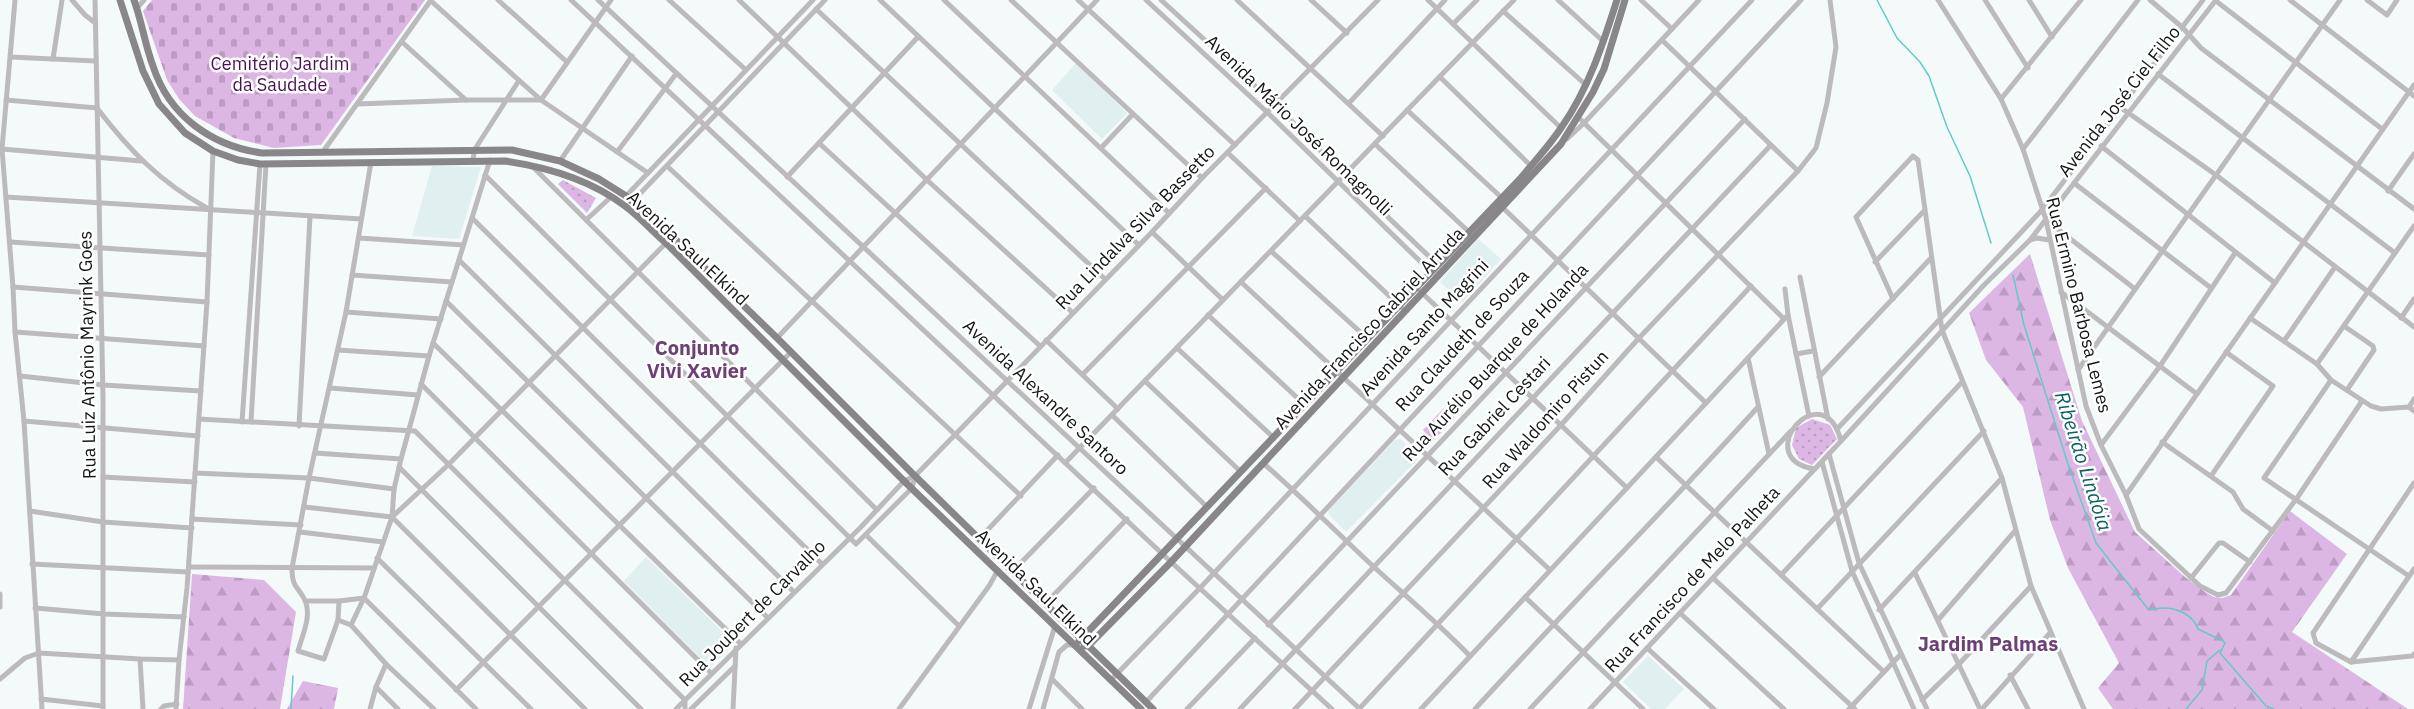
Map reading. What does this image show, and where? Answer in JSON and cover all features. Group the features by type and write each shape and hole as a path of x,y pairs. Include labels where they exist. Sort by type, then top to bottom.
{"main road":[{"path":"122,0 130,10 136,8"},
{"name":"Avenida Saul Elkind","path":"122,0 143,71 153,94 176,125 213,151 232,158 263,164 473,159 530,164 594,187 626,206 666,243 904,481 1055,626 1153,709"},
{"name":"Avenida Saul Elkind","path":"134,0 153,67 168,99 184,117 203,132 238,149 262,153 512,150 560,161 599,179 626,196 672,236 980,538 1088,646 1141,709"},
{"name":"Avenida Francisco Gabriel Arruda","path":"1088,646 1171,562 1436,279 1531,166 1561,128 1586,85 1604,42 1617,0"},
{"name":"Avenida Francisco Gabriel Arruda","path":"1075,645 1469,232 1561,144 1604,69 1625,0"},
{"path":"213,151 219,146 238,149"},
{"path":"300,162 318,158 322,153"},
{"path":"594,187 599,179"},
{"path":"611,196 626,203 633,201"},
{"path":"1436,279 1438,265"},
{"path":"972,546 980,538"},
{"path":"998,570 998,564 1001,564 1013,571"},
{"path":"1075,645 1088,646"}],"street":[{"path":"15,0 2,149 14,287 15,333 24,421 42,709"},
{"path":"53,59 62,0"},
{"path":"72,0 84,15 94,22"},
{"name":"Rua Luiz Antônio Mayrink Goes","path":"95,0 103,385 103,708"},
{"path":"136,8 144,0"},
{"path":"498,0 567,62"},
{"name":"Avenida Alexandre Santoro","path":"571,0 1171,562 1332,709"},
{"name":"Avenida Alexandre Santoro","path":"598,0 1359,709"},
{"path":"541,100 611,0"},
{"path":"669,0 746,70"},
{"path":"739,0 927,180 1072,313"},
{"path":"633,201 825,0"},
{"path":"880,0 1139,245"},
{"path":"887,6 893,0"},
{"path":"944,0 1169,213"},
{"path":"1011,0 1202,178"},
{"path":"1078,0 1235,145"},
{"path":"777,338 1097,0"},
{"name":"Avenida Mário José Romagnolli","path":"1146,0 1268,113 1337,183 1431,272"},
{"name":"Avenida Mário José Romagnolli","path":"1161,0 1276,105 1344,176 1438,265"},
{"path":"1238,0 1383,136"},
{"path":"1311,0 1347,33"},
{"name":"Rua Lindalva Silva Bassetto","path":"915,476 1202,178 1378,0"},
{"path":"1428,0 1561,128"},
{"path":"1348,103 1445,0"},
{"path":"1453,24 1477,0"},
{"path":"1066,462 1514,0"},
{"path":"1558,0 1604,42"},
{"path":"1641,0 1672,29"},
{"path":"1561,144 1583,124 1699,0"},
{"name":"Avenida Santo Magrini","path":"1114,677 1752,0"},
{"name":"Rua Claudeth de Souza","path":"1146,702 1801,0"},
{"name":"Rua Waldomiro Pistun","path":"1295,709 1561,425 1639,338 1798,171 1816,148 1827,103 1836,47 1830,0"},
{"name":"Rua Ermino Barbosa Lemes","path":"1938,0 2001,99 2023,149 2046,220 2086,406 2139,529 2191,578 2218,595 2226,593 2250,562"},
{"path":"1985,0 2028,68"},
{"path":"2029,0 2052,36"},
{"path":"2023,149 2138,0"},
{"path":"2150,0 2182,27 2201,48 2414,209"},
{"name":"Avenida José Ciel Filho","path":"2042,211 2203,0"},
{"path":"2216,0 2382,129"},
{"name":"Avenida José Ciel Filho","path":"2046,220 2127,112 2216,0"},
{"path":"2290,0 2411,94"},
{"path":"2078,370 2340,0"},
{"path":"2367,0 2387,15 2397,0"},
{"path":"322,153 431,1 518,82 582,129 648,173"},
{"path":"626,196 810,1"},
{"path":"2001,99 2028,68 2078,1"},
{"path":"816,9 1105,279"},
{"path":"1503,11 1586,85"},
{"path":"787,177 918,37"},
{"path":"1662,40 1798,171"},
{"path":"402,42 466,100"},
{"path":"560,161 632,56"},
{"path":"11,57 95,61"},
{"path":"617,152 676,74"},
{"path":"2158,74 2395,253"},
{"path":"1440,77 1531,166"},
{"path":"473,159 475,149 518,82"},
{"path":"2126,495 2382,129 2411,94 2414,85"},
{"path":"6,100 97,108 141,161 183,195 210,209"},
{"path":"357,104 541,100"},
{"path":"2120,107 2216,175 2414,327"},
{"path":"1407,110 1530,236 1706,404"},
{"path":"1101,148 1133,114"},
{"path":"1578,117 1751,286 1786,317"},
{"name":"Rua Aurélio Buarque de Holanda","path":"1268,625 1745,119"},
{"path":"819,143 1040,346"},
{"path":"1375,144 1469,232"},
{"name":"Rua Gabriel Cestari","path":"1240,709 1771,145"},
{"path":"2102,146 2187,216 2275,282"},
{"path":"2,149 141,161"},
{"path":"161,709 164,706 177,707 179,660 189,570 207,302 213,151"},
{"path":"1228,153 1300,221"},
{"path":"2388,191 2414,154"},
{"path":"1893,299 1856,217 1911,157 1915,157 1918,160 1941,330 2002,478 2031,586 2084,709"},
{"path":"351,625 364,598 392,516 400,459 429,356 490,160"},
{"path":"339,601 338,620 324,659 298,651 308,614 306,601 292,582 292,568 309,478 346,312 371,162"},
{"path":"251,422 263,164"},
{"path":"530,164 877,510"},
{"path":"667,166 1021,496"},
{"path":"553,186 563,174"},
{"path":"485,175 849,538"},
{"path":"2074,183 2211,288"},
{"path":"1083,374 1266,188"},
{"path":"180,208 183,195"},
{"path":"6,196 361,219"},
{"path":"586,220 611,196"},
{"path":"1875,262 1924,211"},
{"path":"1838,428 2042,211"},
{"path":"242,422 261,213"},
{"path":"299,426 310,216"},
{"path":"1305,216 1406,311"},
{"path":"472,218 822,564"},
{"path":"0,219 7,220"},
{"path":"1790,432 1788,443 1790,454 1806,468 1815,469 1941,330 2030,240 2046,220 2135,289"},
{"path":"2317,364 2414,226"},
{"path":"1152,232 1223,300"},
{"path":"2030,240 2037,238 2049,240 2061,232"},
{"path":"392,516 448,465 672,236"},
{"path":"359,238 463,245"},
{"path":"10,242 209,255"},
{"path":"1271,250 1368,339"},
{"path":"2101,445 2160,366 2235,253"},
{"path":"1819,377 1931,258"},
{"path":"459,260 794,592"},
{"path":"2284,341 2335,267"},
{"path":"352,275 452,282"},
{"path":"1800,277 1828,419"},
{"path":"1241,282 1550,570"},
{"path":"1359,709 1751,286"},
{"path":"14,287 207,302"},
{"path":"1417,288 1627,488"},
{"path":"1785,289 1786,317 1809,416"},
{"path":"2061,291 2197,394"},
{"path":"2401,318 2414,299"},
{"path":"446,301 768,618"},
{"path":"346,312 441,319"},
{"path":"1209,315 1305,405"},
{"path":"1421,709 1786,317"},
{"path":"2250,318 2317,364 2331,380 2362,401 2377,408 2411,409 2414,399"},
{"path":"2344,326 2373,346 2374,350 2347,390"},
{"path":"15,333 204,346"},
{"path":"1046,340 1118,408"},
{"path":"433,343 619,525 738,646 733,709"},
{"path":"1177,348 1274,438"},
{"path":"338,350 429,356"},
{"path":"1796,354 1813,351"},
{"path":"456,690 791,352"},
{"path":"2211,476 2273,386 2226,352"},
{"path":"1748,358 1769,454"},
{"path":"20,376 103,385 201,391"},
{"path":"2331,380 2265,475 2266,479 2409,576"},
{"path":"1145,381 1241,472"},
{"path":"1781,575 1962,382"},
{"path":"421,384 711,673"},
{"path":"330,388 418,395"},
{"path":"2191,578 2219,543 2223,543 2250,562 2362,401"},
{"path":"1475,709 1553,624 1687,486 1758,407"},
{"path":"1112,415 1207,507"},
{"path":"1530,709 1715,513 1797,422 1809,416 1822,415 1838,428 1841,441"},
{"path":"199,419 409,430 418,434 685,700 685,709"},
{"path":"24,421 198,436"},
{"path":"1817,609 1984,431"},
{"path":"2163,442 2233,492 2243,509 2273,531"},
{"path":"315,453 400,459"},
{"path":"1829,454 1859,563 1927,709"},
{"path":"980,538 1058,455"},
{"path":"1656,457 1884,672"},
{"path":"1822,462 1852,571 1914,709"},
{"path":"1263,464 1320,513 1374,567 1470,656"},
{"path":"399,467 641,709"},
{"name":"Rua Francisco de Melo Palheta","path":"1590,709 1815,469"},
{"path":"195,473 309,478 394,489"},
{"path":"904,481 915,476"},
{"path":"915,476 912,488 866,535 959,626"},
{"path":"103,477 195,482"},
{"path":"1879,610 2002,478"},
{"name":"Rua Joubert de Carvalho","path":"676,709 860,528 904,481"},
{"path":"2413,655 2351,662 2316,643 2313,633 2414,483"},
{"path":"1013,571 1094,488"},
{"path":"305,507 392,516 585,709"},
{"path":"30,511 104,522 192,528"},
{"path":"192,519 301,525"},
{"path":"1045,604 1127,519"},
{"path":"860,528 877,524"},
{"path":"1938,621 2015,531"},
{"path":"300,532 382,542"},
{"name":"Rua Joubert de Carvalho","path":"849,538 856,544 866,535"},
{"path":"377,558 531,709"},
{"path":"32,564 189,570 373,568"},
{"path":"2351,662 2414,569"},
{"path":"899,709 989,586 998,570"},
{"path":"1915,573 1981,709 2050,633"},
{"path":"1713,578 1852,708 1901,654"},
{"path":"1922,700 1959,664 2031,586"},
{"path":"0,594 0,607"},
{"path":"1524,597 1643,709"},
{"path":"306,601 364,598"},
{"path":"364,598 476,709"},
{"path":"35,608 104,614 184,617"},
{"path":"1680,613 1784,709"},
{"path":"338,620 351,625 386,664 434,709"},
{"path":"1029,709 1055,626"},
{"path":"1187,709 1255,638"},
{"path":"1043,709 1059,652 1067,645 1075,645"},
{"path":"1647,648 1714,709"},
{"path":"0,679 25,658 39,652 179,660"},
{"path":"140,659 143,709"},
{"path":"370,709 386,664"},
{"name":"Rua Joubert de Carvalho","path":"691,709 735,666"},
{"path":"2010,675 2028,709"},
{"path":"1052,679 1082,709"},
{"path":"721,680 734,684"},
{"path":"376,687 398,709"},
{"path":"41,699 103,708"}],"shaded area":[{"path":"1076,63 1127,113 1102,139 1052,90"},
{"path":"432,166 481,167 459,239 412,236"},
{"path":"1478,239 1501,259 1463,302 1440,282"},
{"path":"1401,439 1418,459 1347,531 1344,530 1329,515 1328,511 1395,440"},
{"path":"646,557 734,643 710,668 624,581"},
{"path":"1648,656 1684,689 1665,709 1651,709 1623,682"}],"green space":[{"name":"Cemitério Jardim da Saudade","path":"152,0 425,0 321,145 274,148 234,138 195,116 179,99 167,80 143,11"},
{"path":"563,180 596,198 587,213 558,184"},
{"path":"2030,254 2082,421 2135,532 2185,577 2205,592 2222,598 2231,595 2290,511 2347,554 2292,632 2408,709 2113,709 2098,688 2119,663 2068,568 2050,520 2023,407 1986,360 1969,313"},
{"path":"1444,408 1455,418 1433,441 1423,430"},
{"path":"1812,419 1830,425 1837,439 1812,465 1799,459 1792,445 1796,428"},
{"path":"192,574 264,580 296,612 280,709 183,709"},
{"path":"303,681 338,688 334,709 287,709"}],"waterway":[{"name":"Ribeirão Lindóia","path":"1877,0 1897,38 1920,62 1929,76 1947,127 1970,176 1991,243"},
{"name":"Ribeirão Lindóia","path":"2013,275 2024,325 2068,464 2096,543 2148,609 2169,608 2179,611 2189,616 2198,629 2223,641 2225,643 2220,653 2266,706 2274,709"},
{"path":"2186,709 2202,690 2207,661 2220,650"},
{"path":"291,709 293,676"}],"district":[{"name":"Conjunto Vivi Xavier","path":"697,358"},
{"name":"Jardim Palmas","path":"1988,643"}]}
